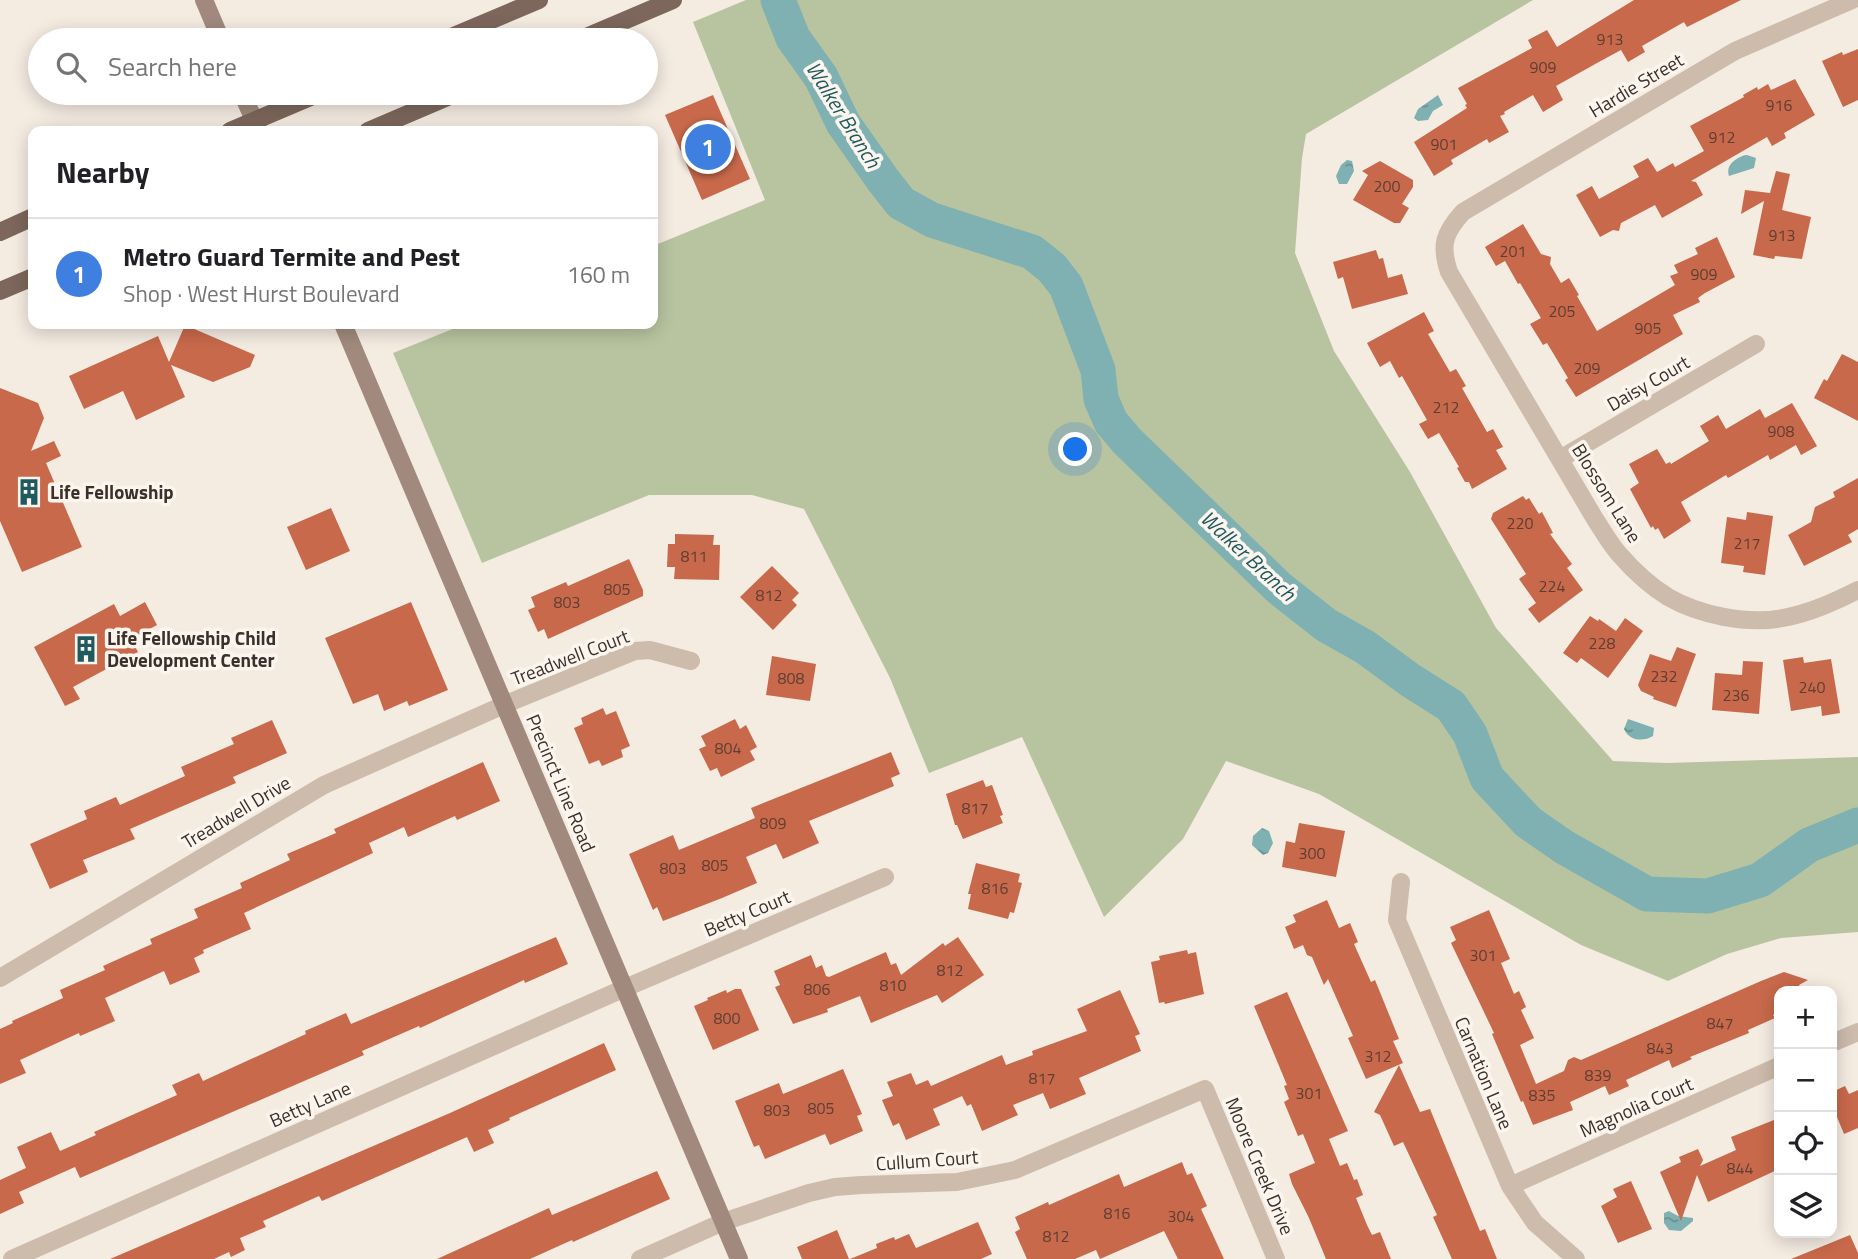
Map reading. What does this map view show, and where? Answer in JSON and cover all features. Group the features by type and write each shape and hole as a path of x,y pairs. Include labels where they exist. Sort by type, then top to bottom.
{"main road":[{"path":"204,0 216,28"},
{"path":"472,28 539,0"},
{"path":"607,28 673,0"},
{"path":"247,105 257,126 297,105"},
{"path":"381,126 429,105"},
{"path":"0,232 28,219"},
{"path":"0,291 28,278"},
{"name":"Precinct Line Road","path":"345,329 506,704 738,1259"}],"street":[{"name":"Hardie Street","path":"1452,224 1463,212 1735,51 1852,0"},
{"name":"Blossom Lane","path":"1452,224 1444,240 1444,255 1449,272 1595,519 1618,553 1645,580 1679,602 1717,615 1747,619 1779,619 1806,612 1858,590"},
{"name":"Daisy Court","path":"1560,458 1756,344"},
{"name":"Treadwell Court","path":"506,704 635,651 650,650 691,660"},
{"name":"Treadwell Drive","path":"0,978 324,785 506,704"},
{"name":"Betty Court","path":"625,988 884,877"},
{"name":"Carnation Lane","path":"1401,882 1397,920 1510,1186 1535,1223 1576,1259"},
{"name":"Betty Lane","path":"12,1259 625,988"},
{"path":"1837,1041 1858,1032"},
{"name":"Magnolia Court","path":"1510,1186 1774,1068"},
{"name":"Cullum Court","path":"640,1259 769,1205 835,1187 957,1182 1015,1170 1205,1090"},
{"name":"Moore Creek Drive","path":"1205,1090 1276,1259"}],"green space":[{"path":"746,0 1533,0 1306,134 1295,253 1334,351 1410,472 1496,628 1613,761 1667,763 1858,757 1858,932 1781,938 1727,954 1668,981 1581,945 1319,794 1226,761 1183,839 1104,917 1022,737 929,773 890,678 804,509 752,495 649,495 482,563 393,353 453,329 658,329 658,244 765,200 693,22"}],"water":[{"path":"1438,95 1443,105 1433,111 1428,120 1418,121 1414,118 1418,109"},
{"path":"1747,155 1756,158 1754,168 1729,176 1732,162"},
{"path":"1347,160 1352,161 1354,171 1347,184 1339,184 1336,176 1341,165"},
{"path":"1628,719 1654,728 1653,736 1641,740 1629,736 1624,729"},
{"path":"1262,828 1269,831 1273,843 1268,853 1263,855 1252,845 1253,836"},
{"path":"1669,1211 1678,1216 1693,1218 1693,1221 1681,1231 1669,1230 1664,1223 1664,1213"}],"building":[{"path":"1634,0 1741,0 1687,27 1684,22 1642,46 1645,52 1628,62 1621,50 1556,86 1563,100 1543,112 1533,95 1500,116 1509,132 1489,143 1487,139 1451,160 1453,164 1434,176 1414,142 1467,108 1458,88 1532,48 1528,40 1547,30 1557,47"},
{"path":"1858,49 1858,100 1843,107 1822,61 1842,52 1843,55"},
{"path":"1795,79 1815,115 1784,133 1786,138 1772,146 1767,137 1691,181 1696,182 1703,195 1662,218 1655,205 1621,223 1619,231 1613,230 1600,237 1576,195 1592,186 1599,199 1639,177 1633,166 1648,158 1657,172 1673,163 1675,167 1704,151 1690,126 1744,97 1743,95 1757,87 1758,90 1768,84 1771,90"},
{"path":"713,95 750,179 702,200 665,115"},
{"path":"1380,161 1413,180 1413,187 1402,204 1409,208 1400,223 1394,223 1353,200 1368,175 1362,171"},
{"path":"1776,171 1790,174 1782,210 1811,217 1802,259 1775,256 1774,259 1753,255 1764,201 1741,214 1745,190 1770,193"},
{"path":"1523,224 1541,254 1551,257 1550,264 1561,283 1569,278 1597,331 1675,285 1670,276 1678,273 1674,265 1698,254 1695,248 1717,237 1735,277 1698,298 1700,302 1673,315 1683,334 1576,397 1547,343 1543,345 1530,324 1541,318 1520,283 1518,284 1505,261 1496,266 1485,247"},
{"path":"1376,250 1379,259 1383,258 1388,278 1402,274 1408,294 1352,309 1343,277 1338,279 1333,262"},
{"path":"1424,312 1434,331 1428,334 1450,372 1456,369 1466,386 1462,388 1487,432 1493,429 1503,447 1496,450 1507,469 1472,489 1469,482 1465,482 1439,433 1428,439 1419,424 1427,420 1402,376 1399,378 1390,361 1380,367 1367,343"},
{"path":"183,329 194,329 255,355 250,367 213,382 171,365 185,397 136,420 123,391 84,409 69,376 158,336 169,362"},
{"path":"1842,354 1858,362 1858,421 1814,398"},
{"name":"Life Fellowship","path":"0,388 38,403 44,418 31,451 54,441 61,456 46,463 82,547 22,572 0,521"},
{"path":"1792,403 1817,446 1801,455 1796,445 1770,460 1768,455 1728,478 1726,475 1681,502 1691,521 1664,539 1658,528 1651,528 1630,489 1639,483 1629,464 1657,449 1666,464 1671,464 1709,441 1700,426 1718,415 1726,429 1760,409 1765,418"},
{"path":"1858,478 1858,529 1848,535 1852,542 1804,566 1788,535 1811,522 1815,507 1835,497 1833,492"},
{"path":"1523,496 1526,500 1529,498 1539,514 1542,512 1553,533 1550,534 1572,564 1567,568 1583,590 1539,623 1528,609 1536,603 1519,579 1526,574 1491,519 1493,513"},
{"path":"331,508 350,551 306,570 287,527"},
{"path":"1747,512 1773,516 1765,575 1743,572 1744,566 1721,563 1727,517 1746,520"},
{"path":"675,534 714,535 713,545 720,545 719,580 674,579 675,567 667,567 668,544 675,544"},
{"path":"629,559 643,590 643,596 548,639 544,629 538,632 528,610 535,607 531,597 566,582 568,586"},
{"path":"772,566 799,593 792,600 797,605 773,630 740,597"},
{"name":"Life Fellowship Child Development Center","path":"145,602 157,625 131,639 138,652 73,687 80,699 65,706 34,647 114,604 120,616"},
{"path":"411,602 448,690 409,706 407,701 384,711 378,694 353,704 325,638"},
{"path":"1590,616 1616,631 1625,618 1643,631 1608,678 1581,658 1577,663 1563,653"},
{"path":"1677,647 1696,654 1676,707 1653,699 1654,697 1641,691 1638,685 1650,654 1671,661"},
{"path":"772,656 816,664 810,701 766,695"},
{"path":"1803,657 1804,663 1831,659 1840,713 1822,716 1821,706 1791,711 1783,660"},
{"path":"1743,661 1763,662 1759,714 1712,710 1715,673 1742,675"},
{"path":"603,708 606,715 616,711 630,746 621,750 623,757 602,766 599,760 589,764 574,728 583,724 581,718"},
{"path":"735,719 740,729 746,725 757,747 750,751 755,760 721,777 717,768 710,771 699,749 706,746 701,736"},
{"path":"272,720 287,753 233,777 236,783 130,829 135,839 83,860 88,872 50,889 30,844 87,819 84,811 116,797 120,805 185,776 181,767 234,744 231,738"},
{"path":"891,752 900,774 891,778 894,786 809,821 819,843 783,859 776,844 746,857 757,883 663,921 657,907 653,910 629,854 673,835 679,850 755,818 751,808"},
{"path":"483,762 500,801 457,820 455,816 408,837 404,827 369,843 373,853 244,913 251,929 203,950 204,953 194,958 200,972 170,985 164,971 105,998 115,1021 80,1036 79,1033 20,1060 26,1073 0,1084 0,1029 13,1023 12,1021 63,998 60,990 105,970 103,966 152,944 150,939 198,918 194,909 242,888 240,883 290,860 287,854 336,833 334,829"},
{"path":"983,780 986,787 992,785 1003,815 1000,816 1003,823 963,839 955,825 946,794"},
{"path":"1299,823 1345,831 1336,877 1282,867 1286,841 1295,843"},
{"path":"976,863 1020,874 1018,882 1022,883 1014,913 1010,912 1008,919 968,909 971,894 968,894"},
{"path":"1327,900 1339,928 1350,923 1358,942 1354,944 1371,982 1375,980 1399,1039 1393,1041 1403,1063 1366,1079 1348,1038 1353,1036 1328,979 1324,985 1312,957 1307,955 1303,945 1294,949 1285,927 1296,922 1293,915"},
{"path":"1489,910 1510,959 1501,963 1514,994 1519,991 1526,1007 1521,1010 1534,1038 1520,1045 1536,1084 1564,1071 1568,1060 1574,1057 1581,1060 1784,972 1808,980 1799,986 1774,986 1774,1018 1748,1030 1749,1033 1690,1057 1692,1059 1672,1068 1669,1060 1626,1080 1629,1086 1609,1095 1605,1086 1570,1102 1573,1110 1533,1125 1492,1034 1494,1033 1451,943 1456,940 1450,927"},
{"path":"556,937 568,964 525,983 524,980 420,1028 419,1026 362,1051 364,1055 80,1178 75,1167 19,1192 24,1203 0,1214 0,1180 26,1168 17,1147 51,1132 60,1151 96,1135 94,1132 177,1095 172,1085 199,1073 203,1081 346,1013 351,1024"},
{"path":"958,937 984,975 942,1003 937,995 871,1023 860,996 827,1009 828,1012 793,1024 775,987 780,985 774,971 811,955 816,968 822,965 829,977 886,952 891,965 896,963 901,975 943,943 945,946"},
{"path":"1187,950 1188,954 1196,952 1204,994 1165,1004 1159,1003 1151,962 1160,960 1159,956"},
{"path":"741,989 759,1030 713,1050 694,1006 726,990 727,993"},
{"path":"1120,990 1140,1034 1135,1036 1141,1051 1079,1078 1086,1094 1050,1109 1043,1093 1013,1105 1018,1115 982,1131 971,1104 967,1106 962,1096 933,1109 940,1125 906,1140 899,1123 893,1126 882,1100 893,1096 887,1082 911,1073 916,1085 928,1080 931,1086 1002,1055 1006,1065 1033,1055 1032,1051 1087,1031 1077,1009"},
{"path":"1287,992 1348,1131 1329,1139 1340,1166 1347,1163 1354,1180 1357,1179 1363,1195 1356,1198 1367,1225 1372,1235 1380,1232 1391,1259 1326,1259 1292,1184 1289,1174 1315,1163 1303,1134 1298,1136 1284,1102 1289,1099 1284,1086 1287,1085 1254,1006"},
{"path":"604,1043 616,1070 488,1130 494,1143 474,1152 467,1137 322,1201 319,1196 263,1221 266,1227 240,1238 245,1250 231,1257 229,1252 214,1259 110,1259 450,1113"},
{"path":"1399,1065 1420,1112 1430,1109 1480,1231 1485,1229 1497,1259 1452,1259 1433,1217 1437,1215 1403,1142 1394,1146 1380,1115 1374,1112"},
{"path":"843,1069 862,1114 857,1116 863,1131 830,1145 825,1134 765,1159 759,1145 754,1147 735,1101 779,1083 783,1094"},
{"path":"1845,1086 1849,1094 1858,1090 1858,1128 1844,1134 1837,1117 1837,1090"},
{"path":"1774,1120 1774,1171 1708,1202 1697,1175 1681,1221 1660,1172 1681,1162 1679,1157 1698,1149 1703,1160 1700,1166 1736,1150 1731,1137"},
{"path":"1182,1162 1187,1175 1192,1173 1207,1206 1201,1209 1224,1259 1178,1259 1164,1231 1100,1259 1096,1250 1075,1259 1027,1259 1015,1232 1020,1229 1015,1217 1119,1174 1124,1187"},
{"path":"657,1171 670,1199 573,1242 572,1240 530,1259 437,1259 549,1208 552,1215"},
{"path":"1631,1181 1652,1229 1618,1243 1601,1206 1617,1197 1613,1189"},
{"path":"978,1222 992,1254 981,1259 850,1259 877,1248 876,1244 894,1237 895,1240 909,1234 916,1248"},
{"path":"837,1230 849,1259 802,1259 797,1247"},
{"path":"1850,1235 1858,1259 1791,1259"}],"waterway":[{"name":"Walker Branch","path":"778,0 793,38 821,77 843,123 901,203 932,220 1032,252 1052,268 1066,286 1098,370 1101,399 1111,422 1127,441 1279,588 1326,625 1365,647 1451,706 1470,734 1487,778 1528,822 1564,847 1647,894 1708,896 1760,880 1809,845 1858,825"}],"place":[{"name":"Metro Guard Termite and Pest","path":"708,147"},
{"name":"Life Fellowship","path":"29,492"},
{"name":"Life Fellowship Child Development Center","path":"86,649"}]}
